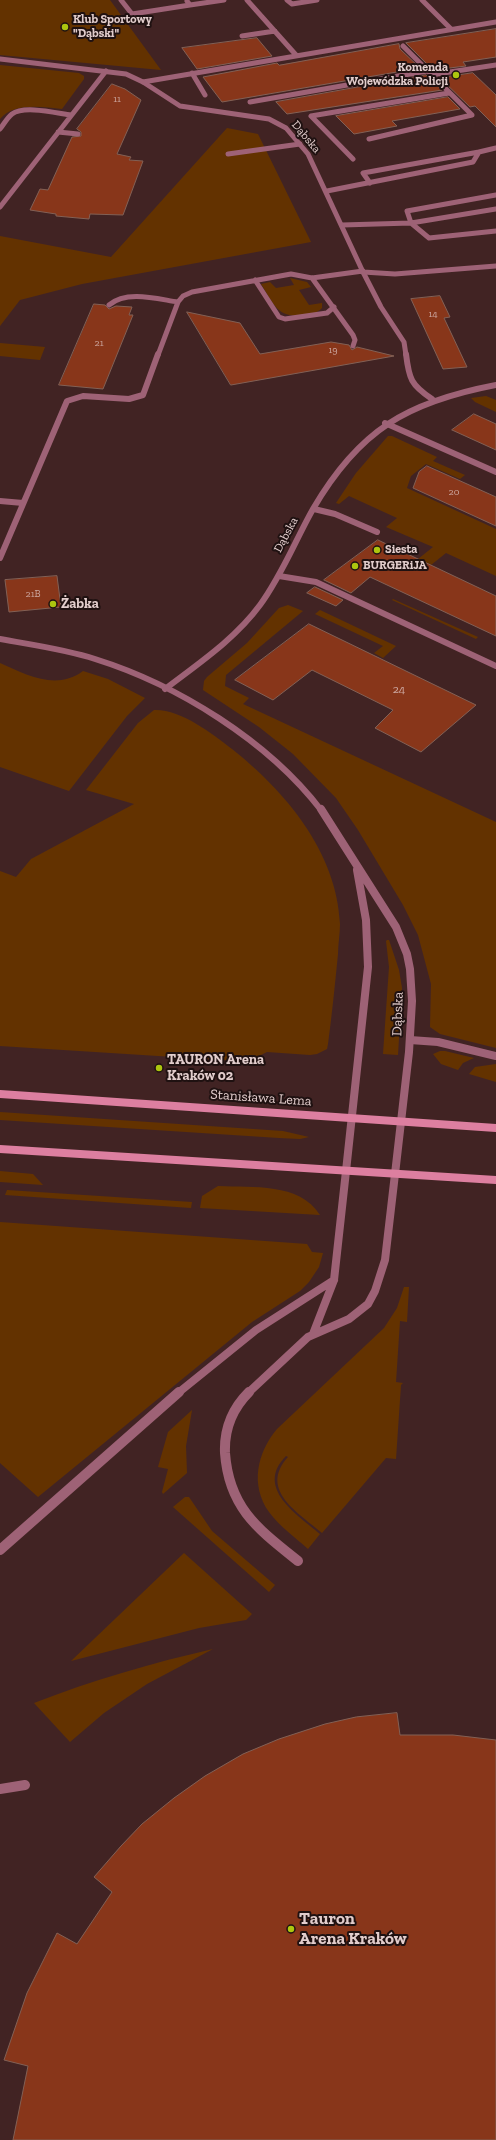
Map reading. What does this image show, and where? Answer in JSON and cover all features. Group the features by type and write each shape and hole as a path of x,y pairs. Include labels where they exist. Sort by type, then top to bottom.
{"main road":[{"name":"Stanisława Lema","path":"0,1094 496,1128"},
{"path":"0,1149 346,1172 496,1180"}],"street":[{"path":"121,0 132,14 224,0"},
{"path":"186,0 190,5"},
{"path":"247,0 296,55"},
{"path":"287,0 292,4 317,0"},
{"path":"422,0 451,29"},
{"path":"143,82 496,22"},
{"path":"242,36 275,31"},
{"path":"369,139 472,115 403,46"},
{"name":"Dąbska","path":"0,59 126,74 143,82 180,106 269,119 286,128 308,154 327,191 381,307 404,342 409,376 412,382 418,390 432,399"},
{"path":"250,102 429,73 494,65 496,70"},
{"path":"0,206 106,71"},
{"path":"192,73 205,94"},
{"path":"354,159 312,116 449,93"},
{"path":"0,130 12,114 16,112 34,111 71,115"},
{"path":"58,132 78,134"},
{"path":"228,154 300,144"},
{"path":"370,183 363,173 496,148"},
{"path":"327,191 473,162 479,152"},
{"path":"496,194 407,211 411,223 429,238 496,232"},
{"path":"342,225 411,223 496,209"},
{"path":"0,558 67,401 83,396 129,399 143,395 178,302 182,296 192,292 291,274 312,278 363,271 395,274 496,266"},
{"path":"312,278 353,335 355,340 353,346"},
{"path":"255,280 279,317 285,319 327,313 334,307"},
{"path":"109,305 115,299 126,297 178,302"},
{"name":"Dąbska","path":"165,689 231,636 259,607 280,576 314,509 334,476 363,442 385,423 432,399 496,385"},
{"path":"385,423 496,472"},
{"path":"0,501 23,503"},
{"path":"314,509 335,514 377,532"},
{"path":"280,576 316,582 496,666"},
{"name":"Dąbska","path":"0,639 53,649 108,663 165,689 234,729 278,763 301,786 325,816 357,867 390,914 402,942 409,967 412,993 410,1040 402,1122 385,1262 376,1291 368,1305 355,1316 313,1334"},
{"name":"Dąbska","path":"313,1334 334,1280 368,967 366,920 357,867"},
{"path":"410,1040 438,1042 496,1056"},
{"path":"0,1550 164,1405 247,1336 321,1290 334,1280"},
{"path":"298,1561 266,1535 238,1505 231,1490 227,1472 225,1436 228,1422 243,1399 313,1334"},
{"path":"0,1789 25,1785"}],"shaded area":[{"name":"Klub Sportowy \"Dąbski\"","path":"0,0 110,0 161,70 0,55"},
{"path":"0,65 79,73 84,76 84,79 62,109 37,107 20,108 13,110 0,119"},
{"path":"227,128 258,134 311,242 82,284 20,300 0,326 0,236 111,257"},
{"path":"290,278 307,282 311,287 299,290 309,305 322,303 322,308 312,314 296,316 288,315 277,308 261,284 270,282 276,288 294,285"},
{"path":"0,343 45,347 40,360 0,356"},
{"path":"486,396 496,400 496,412 475,402 471,398"},
{"path":"388,436 392,436 437,457 433,461 465,475 460,479 426,464 411,476 407,488 496,529 496,576 446,553 431,565 418,559 433,547 386,527 397,518 349,496 339,504 336,503 356,473"},
{"path":"393,599 478,637 476,639 392,600"},
{"path":"288,605 303,611 226,675 225,686 249,698 243,704 496,822 496,1048 440,1034 430,1027 431,984 418,935 403,905 358,830 336,798 293,754 259,727 203,690 204,681 207,677 247,643 279,608"},
{"path":"320,610 396,646 383,658 374,653 383,646 315,614"},
{"path":"0,663 31,676 52,680 62,680 73,677 83,671 108,679 145,698 127,716 69,791 0,767"},
{"path":"154,710 175,713 195,723 232,749 271,784 289,804 305,825 318,848 329,872 337,898 340,924 328,1044 327,1049 317,1054 310,1055 267,1052 253,1062 0,1046 0,871 16,877 31,859 134,804 86,790 138,723"},
{"path":"387,940 389,940 399,970 402,988 398,1055 383,1054 389,967"},
{"path":"440,1051 474,1058 463,1063 458,1070 441,1064 433,1054"},
{"path":"496,1064 496,1082 469,1074 475,1067"},
{"path":"0,1112 283,1131 309,1137 300,1139 279,1138 0,1120"},
{"path":"0,1171 33,1174 43,1185 0,1182"},
{"path":"218,1186 260,1187 288,1192 311,1204 320,1215 200,1208 202,1196"},
{"path":"7,1190 192,1202 191,1208 5,1195"},
{"path":"0,1222 307,1244 312,1252 323,1253 319,1267 309,1282 300,1291 252,1322 38,1497 0,1463"},
{"path":"404,1287 409,1287 407,1322 400,1321 396,1382 403,1383 401,1385 396,1459 386,1458 322,1533 293,1509 285,1500 280,1490 277,1480 280,1469 288,1457 286,1456 277,1468 275,1479 277,1490 283,1500 291,1509 320,1534 308,1549 277,1522 263,1502 259,1491 258,1469 265,1448 277,1429 384,1328 397,1308"},
{"path":"192,1410 186,1446 187,1473 163,1494 162,1492 168,1469 158,1467 168,1432"},
{"path":"185,1497 189,1497 212,1531 275,1585 269,1592 173,1507"},
{"path":"184,1553 252,1614 246,1620 199,1628 71,1661"},
{"path":"213,1649 147,1684 104,1713 70,1742 34,1703 123,1673"}],"building":[{"path":"496,29 496,57 463,62 466,66 433,70 406,43"},
{"path":"257,38 272,56 197,69 182,48"},
{"path":"399,44 400,49 420,68 222,102 203,77 277,63 279,65"},
{"path":"473,73 496,95 496,127 475,106 470,107 440,78"},
{"path":"426,75 442,90 287,114 276,102"},
{"path":"112,84 125,89 141,100 117,154 131,157 129,160 143,161 123,215 90,214 89,219 56,216 56,214 30,210 40,189 48,190 72,137 81,136 81,132 77,129"},
{"path":"448,97 460,109 392,121 397,126 354,134 336,116"},
{"path":"440,296 450,317 444,318 467,367 443,369 411,299"},
{"path":"94,304 105,305 109,309 116,306 132,307 129,315 133,315 103,389 59,385"},
{"path":"187,312 240,323 260,354 331,342 349,345 352,350 357,347 394,356 231,385"},
{"path":"474,414 496,424 496,450 452,430"},
{"path":"427,466 496,497 496,526 413,488 419,472"},
{"path":"378,540 496,596 496,636 370,577 351,593 324,580"},
{"path":"57,576 61,607 9,612 5,580"},
{"path":"315,587 343,600 336,606 307,593"},
{"path":"309,624 476,705 421,752 375,728 393,710 312,670 273,700 235,680"},
{"name":"Tauron Arena Kraków","path":"397,1713 400,1735 453,1735 496,1740 496,2140 13,2140 28,2066 4,2060 27,1993 57,1933 77,1944 112,1892 94,1877 121,1846 142,1824 174,1798 205,1776 243,1754 279,1739 325,1724 356,1717"}],"place":[{"name":"Klub Sportowy \"Dąbski\"","path":"65,27"},
{"name":"Komenda Wojewódzka Policji","path":"456,75"},
{"name":"Siesta","path":"377,550"},
{"name":"BURGERiJA","path":"355,566"},
{"name":"Żabka","path":"53,604"},
{"name":"TAURON Arena Kraków 02","path":"159,1068"},
{"name":"Tauron Arena Kraków","path":"291,1929"}]}
